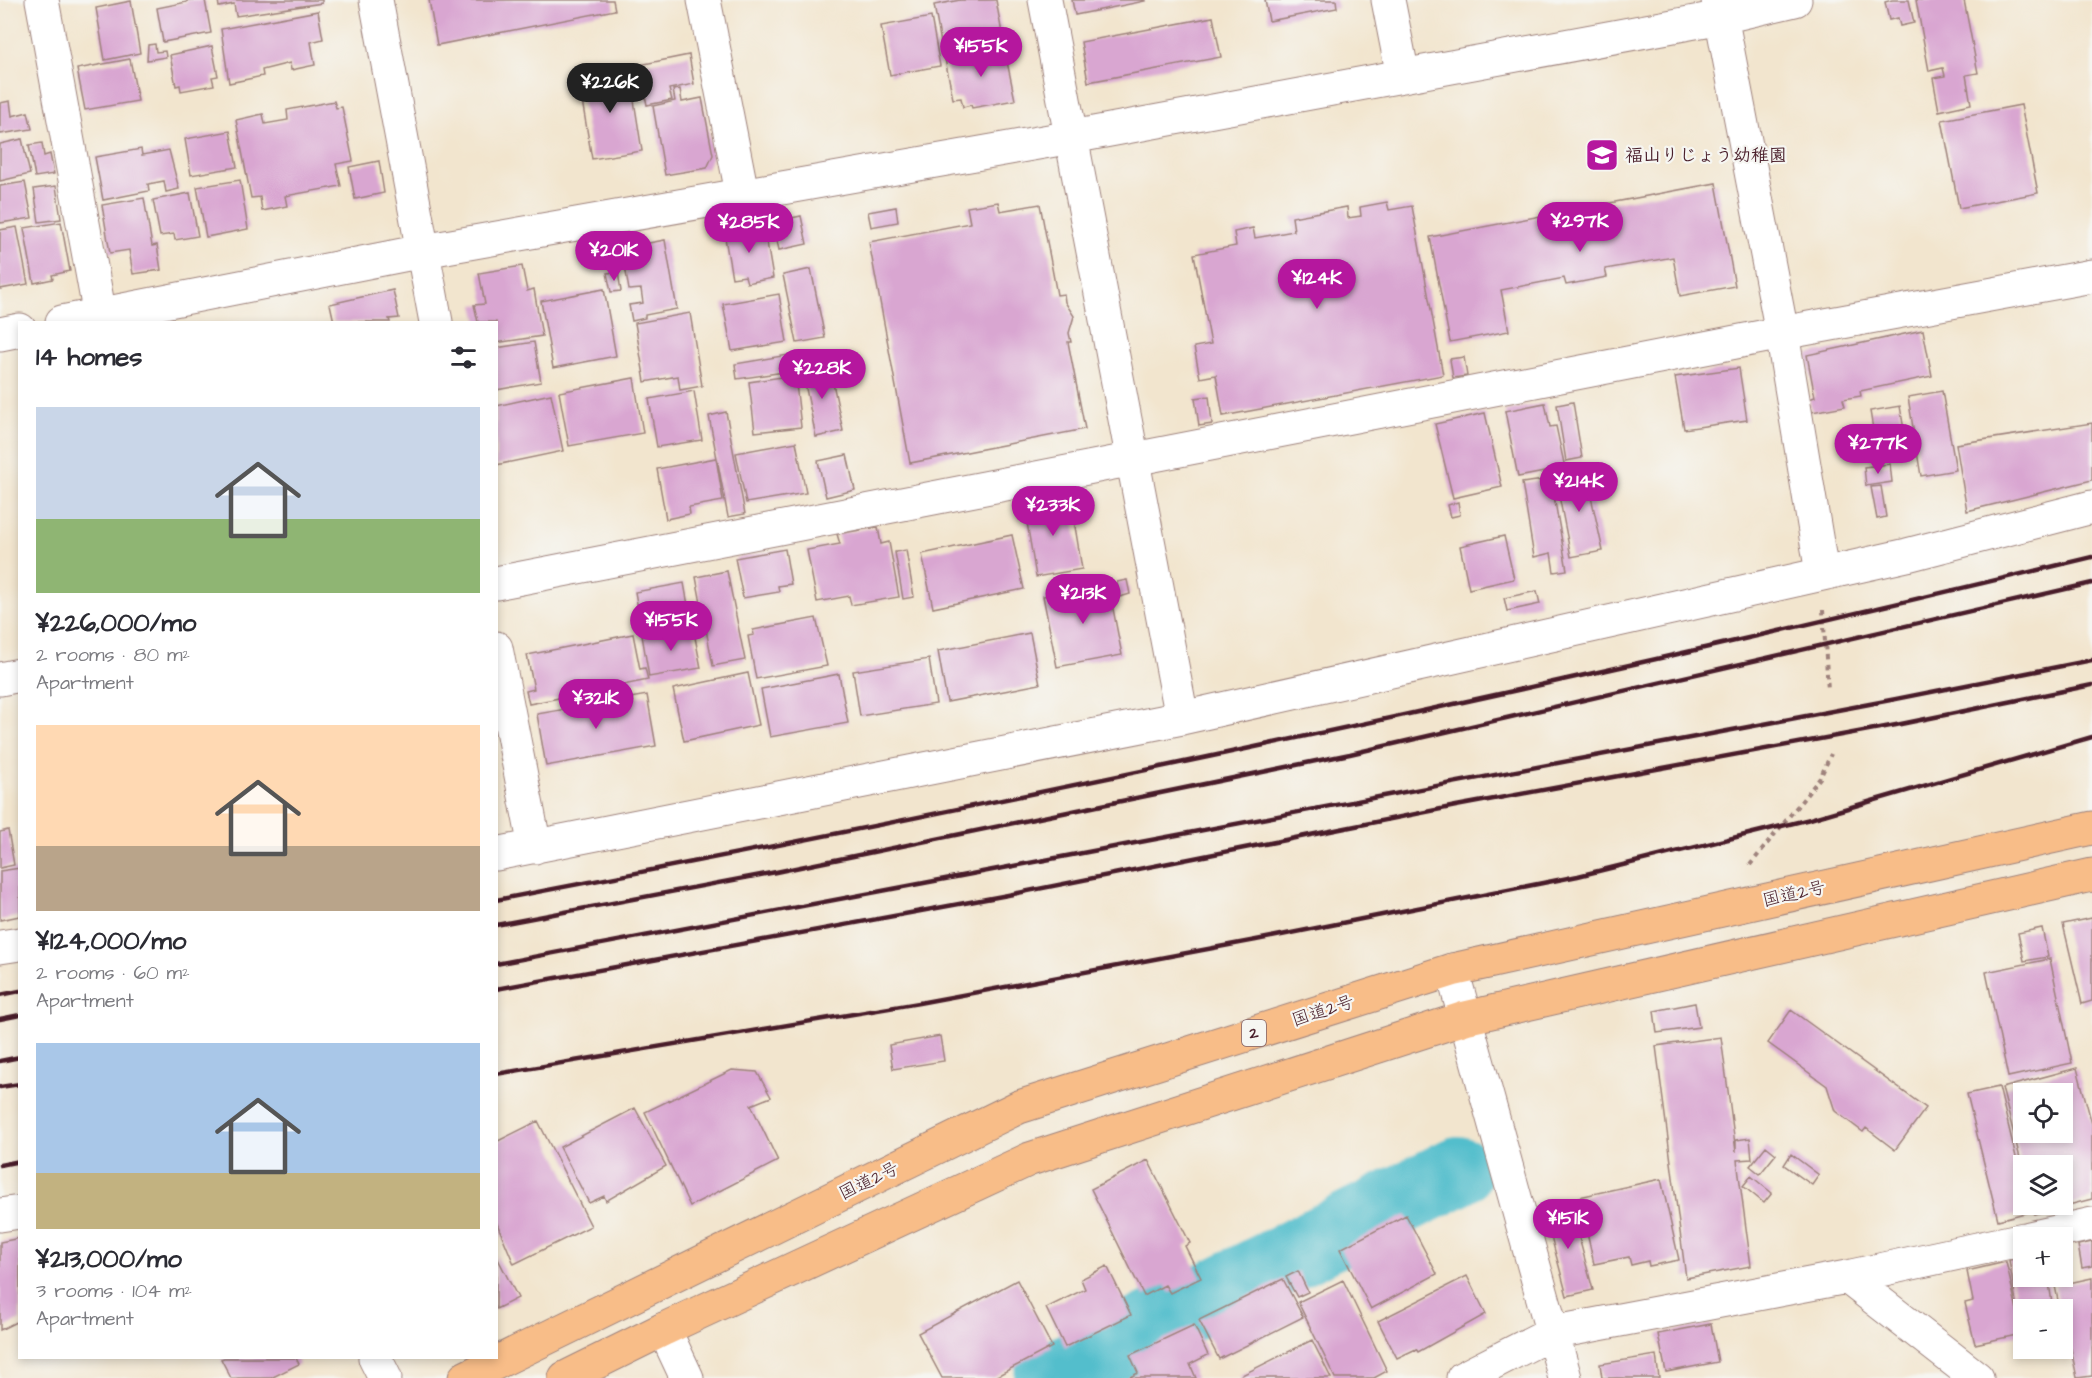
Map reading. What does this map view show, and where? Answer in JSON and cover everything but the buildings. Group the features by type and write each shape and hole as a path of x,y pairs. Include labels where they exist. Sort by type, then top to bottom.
{"highway":[{"name":"国道2号","path":"465,1378 1019,1107 1452,970 2092,828"},
{"path":"565,1378 664,1329 1030,1160 1465,1018 2092,875"}],"street":[{"path":"42,0 100,316"},
{"path":"376,0 436,321"},
{"path":"704,0 742,193"},
{"path":"1045,0 1131,461 1182,718"},
{"path":"1388,0 1403,76"},
{"path":"68,321 423,251 1403,76 1720,9 1795,0"},
{"path":"1720,9 1782,333 1822,573"},
{"path":"498,583 1782,333 2092,276"},
{"path":"0,334 18,330"},
{"path":"498,854 1182,718 1907,555 2092,507"},
{"path":"498,658 535,847"},
{"path":"0,679 18,675"},
{"path":"0,947 18,944"},
{"path":"1452,970 1565,1378"},
{"path":"0,1215 18,1212"},
{"path":"2073,1228 2092,1224"},
{"path":"1463,1378 1551,1333 1847,1277 2013,1241"},
{"path":"1847,1277 1977,1378"},
{"path":"664,1329 687,1378"},
{"path":"376,1359 385,1378"}],"path":[{"path":"1822,573 1828,690"},
{"path":"1748,868 1820,778 1830,754"}],"waterway":[{"path":"1049,1378 1458,1171"}],"railway":[{"path":"498,900 897,821 1296,738 1695,650 2092,557"},
{"path":"498,925 776,872 1350,754 2092,583"},
{"path":"498,964 2092,660"},
{"path":"498,989 1008,895 1456,806 1896,725 2092,685"},
{"path":"498,1074 919,1003 1256,940 1578,876 1810,819 2092,737"},
{"path":"0,995 18,991"},
{"path":"0,1019 18,1015"},
{"path":"0,1061 18,1057"},
{"path":"0,1087 18,1084"},
{"path":"0,1165 18,1161"}],"place":[{"name":"福山りじょう幼稚園","path":"1602,155"}]}
